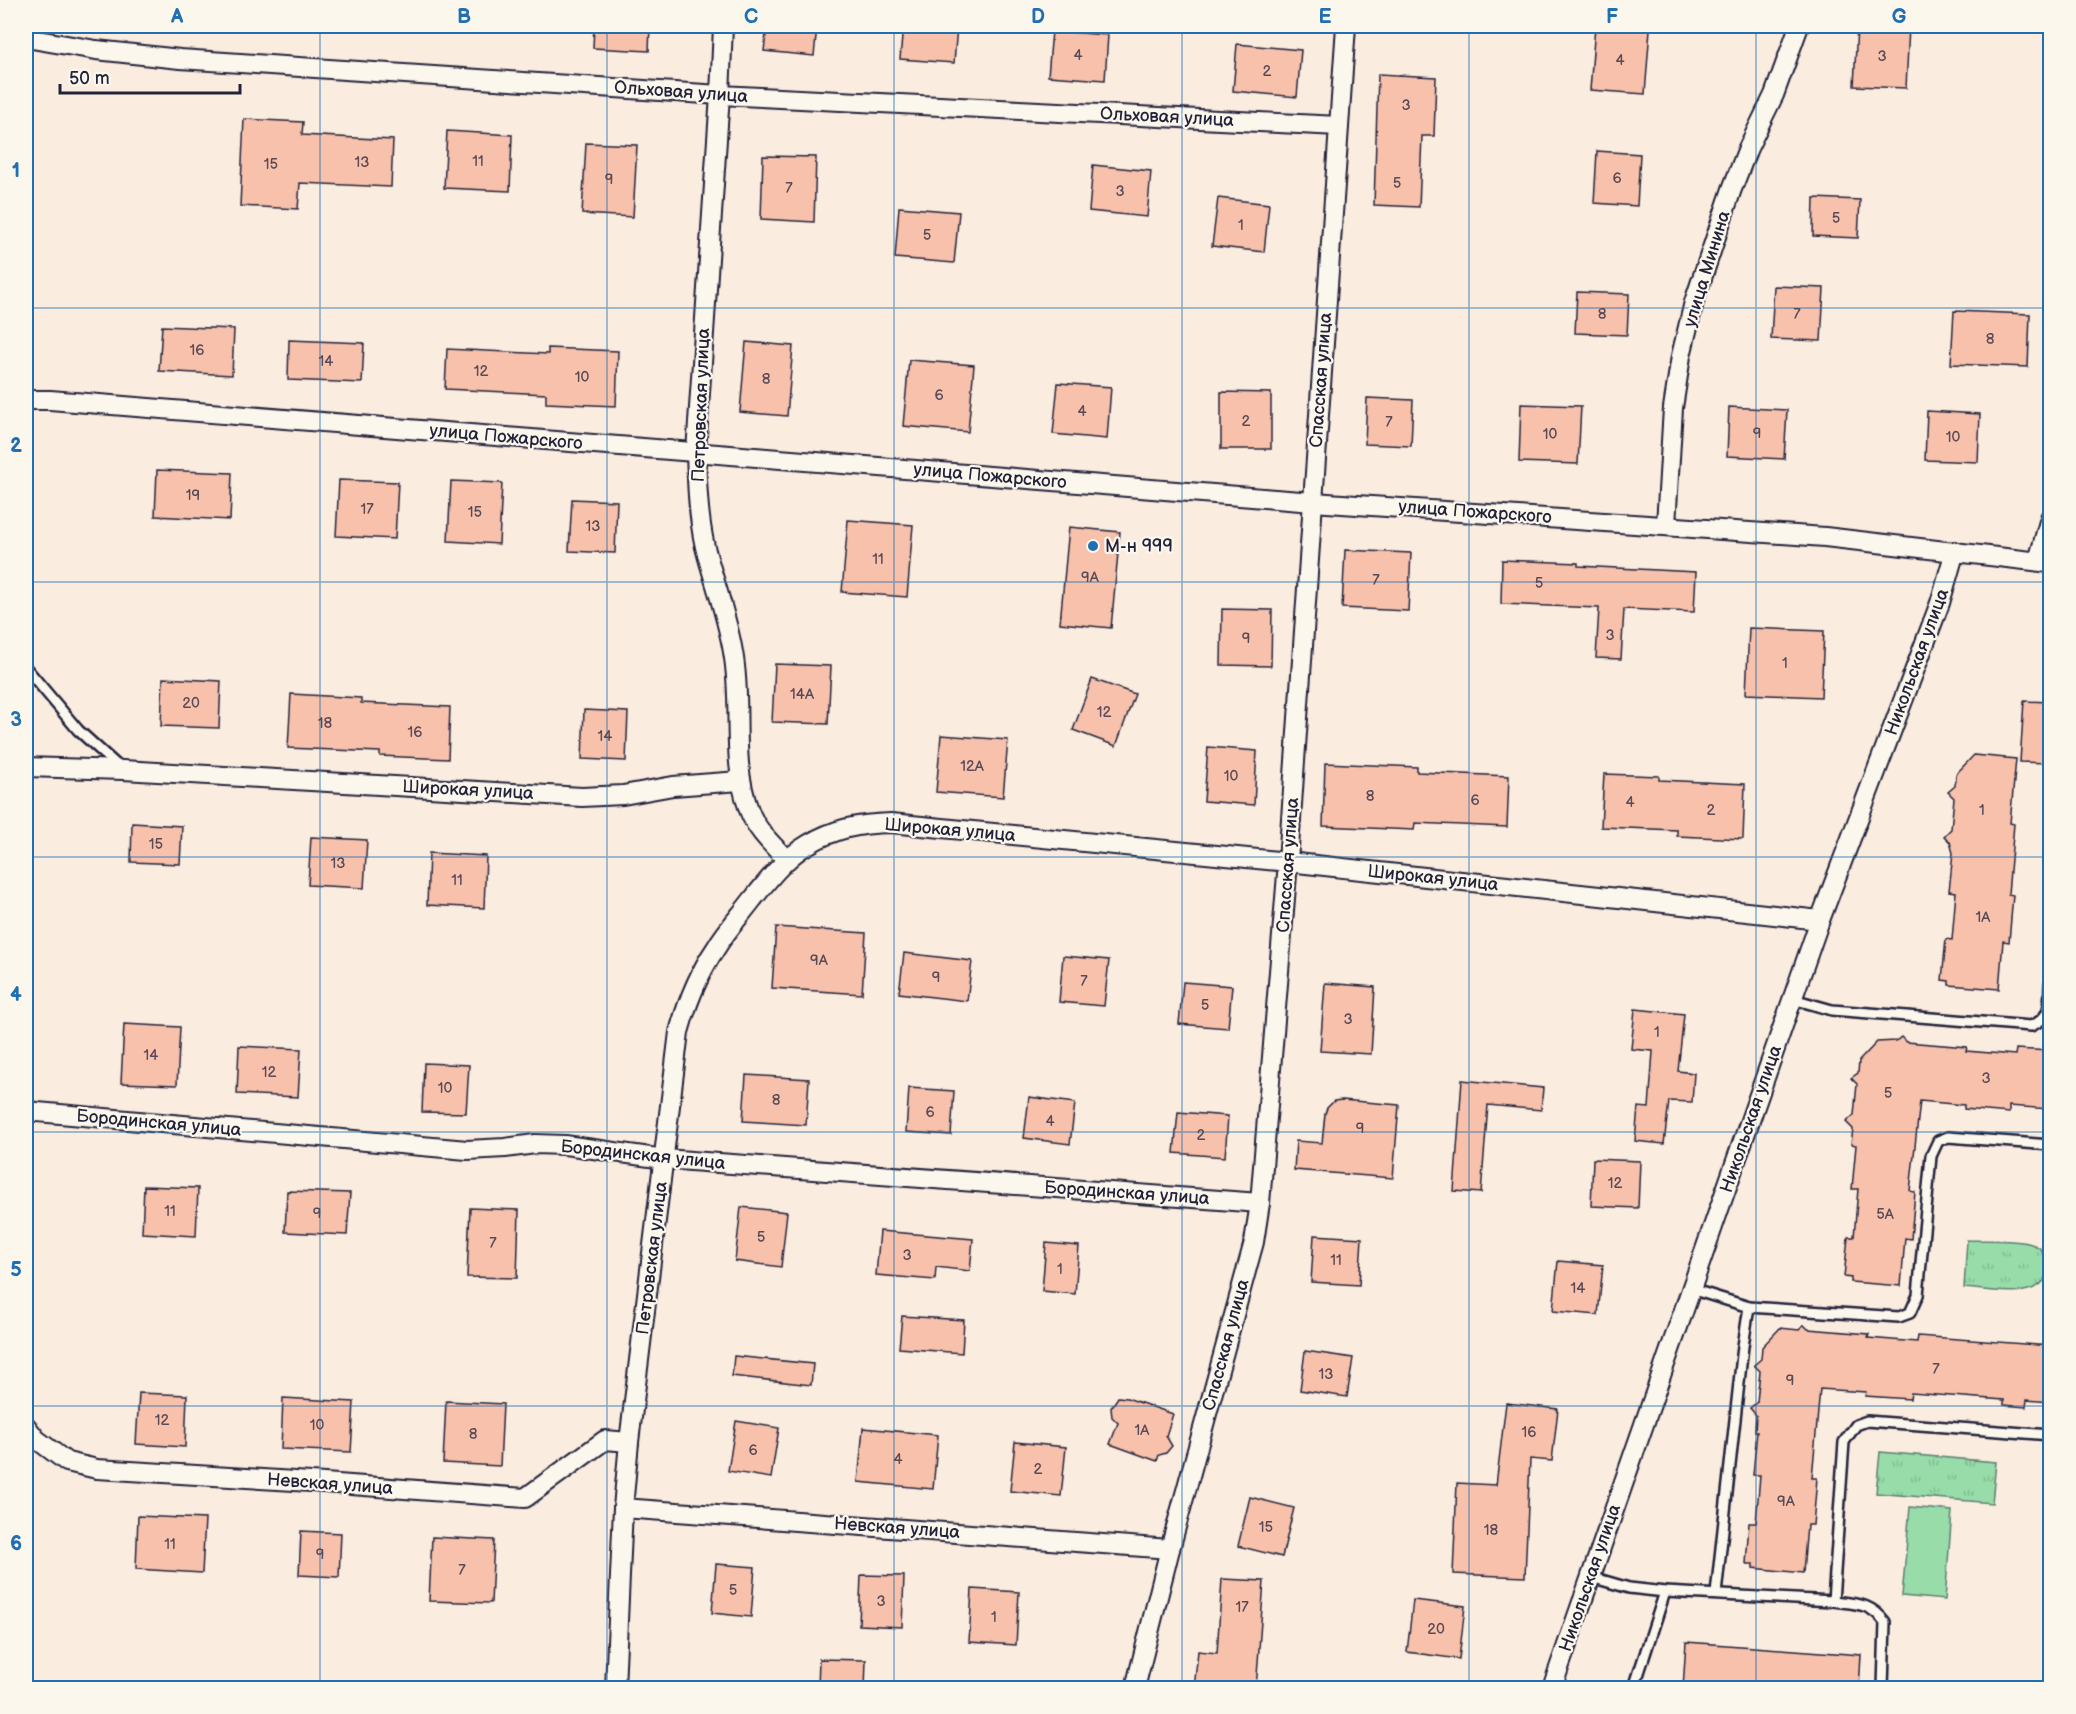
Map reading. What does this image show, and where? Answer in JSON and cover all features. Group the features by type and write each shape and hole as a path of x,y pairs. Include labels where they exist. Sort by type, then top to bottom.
{"street":[{"name":"Петровская улица","path":"723,26 696,452 698,497 705,546 733,652 738,693 740,781"},
{"name":"Спасская улица","path":"1135,1689 1170,1549 1254,1242 1260,1203 1288,862 1346,26"},
{"name":"улица Минина","path":"1666,525 1673,408 1681,356 1694,302 1732,189 1748,148 1774,95 1798,26"},
{"name":"Ольховая улица","path":"26,38 96,50 180,59 720,95 1339,126"},
{"name":"улица Пожарского","path":"26,400 50,400 1313,501 1825,537 2044,562"},
{"path":"2044,562 2050,518"},
{"name":"Никольская улица","path":"1552,1689 1820,920 1940,603 1955,551"},
{"name":"Широкая улица","path":"26,767 123,770 582,796 623,795 673,786 740,781"},
{"path":"740,781 750,812 762,833 787,860"},
{"name":"Широкая улица","path":"787,860 806,845 834,831 860,824 891,823 1288,862 1820,920"},
{"name":"Петровская улица","path":"615,1689 623,1508 629,1442 679,1032 687,1006 715,948 762,887 787,860"},
{"name":"Бородинская улица","path":"26,1111 467,1150 535,1144 565,1145 664,1159 1260,1203"},
{"name":"Невская улица","path":"26,1426 36,1439 68,1462 97,1469 525,1498 605,1440 629,1442"},
{"name":"Невская улица","path":"623,1508 1170,1549"}],"lane":[{"path":"26,668 78,730 123,770"},
{"path":"1793,999 1832,1010 2031,1026 2042,1021 2048,1010 2050,984"},
{"path":"1691,1289 1749,1307 1899,1317 1910,1313 1918,1295 1931,1156 1938,1141 1948,1137 2050,1145"},
{"path":"1716,1594 1749,1307"},
{"path":"1833,1601 1844,1442 1856,1425 1867,1421 2050,1435"},
{"path":"1591,1577 1629,1588 1665,1592 1862,1604 1877,1611 1886,1622 1883,1689"},
{"path":"1634,1689 1665,1592"}],"green space":[{"path":"1967,1240 2017,1241 2035,1245 2045,1254 2048,1264 2046,1277 2040,1285 2016,1292 1964,1288"},
{"path":"1880,1452 1996,1462 1992,1503 1876,1493"},
{"path":"1910,1507 1952,1511 1945,1600 1902,1596"}],"building":[{"path":"594,26 650,26 649,51 593,48"},
{"path":"767,26 817,26 814,56 764,51"},
{"path":"903,26 957,26 954,63 900,59"},
{"path":"1595,26 1650,29 1645,94 1590,90"},
{"path":"1857,26 1909,26 1906,88 1854,86"},
{"path":"1052,31 1108,35 1105,80 1048,76"},
{"path":"1237,44 1301,50 1297,97 1233,91"},
{"path":"1378,74 1436,77 1434,136 1422,136 1419,207 1374,205"},
{"path":"244,119 303,122 302,135 393,140 391,187 300,183 298,209 240,206"},
{"path":"447,131 512,135 510,191 444,188"},
{"path":"586,143 637,145 633,217 582,214"},
{"path":"1597,151 1640,154 1637,206 1594,203"},
{"path":"763,156 816,157 814,222 761,219"},
{"path":"1093,165 1151,171 1147,217 1089,211"},
{"path":"1218,198 1269,204 1264,252 1212,246"},
{"path":"1814,198 1860,200 1858,238 1813,236"},
{"path":"899,207 959,212 954,263 895,258"},
{"path":"1774,286 1824,288 1821,341 1771,339"},
{"path":"1577,292 1629,294 1627,335 1575,333"},
{"path":"1954,311 2030,314 2028,367 1951,364"},
{"path":"162,326 234,329 232,375 159,371"},
{"path":"289,340 364,343 362,383 288,380"},
{"path":"746,342 793,346 787,416 740,412"},
{"path":"548,348 618,351 616,406 546,403 546,394 445,389 447,349 548,354"},
{"path":"909,360 974,365 968,432 903,426"},
{"path":"1058,383 1111,387 1107,439 1053,434"},
{"path":"1221,392 1271,393 1271,449 1221,449"},
{"path":"1367,398 1413,400 1411,446 1365,444"},
{"path":"1521,404 1581,406 1578,464 1519,462"},
{"path":"1729,407 1787,410 1784,459 1727,456"},
{"path":"1927,411 1980,414 1978,462 1925,460"},
{"path":"157,470 232,473 230,520 155,516"},
{"path":"339,480 398,482 395,539 336,536"},
{"path":"451,481 502,483 499,544 448,541"},
{"path":"572,499 617,501 615,553 569,551"},
{"path":"848,520 913,525 907,597 842,592"},
{"path":"1069,527 1120,532 1111,628 1060,623"},
{"path":"1345,550 1411,553 1408,611 1342,608"},
{"path":"1502,560 1696,572 1694,612 1624,609 1621,659 1596,658 1599,608 1501,604"},
{"path":"1222,609 1272,610 1271,666 1221,665"},
{"path":"1749,628 1824,631 1821,697 1746,694"},
{"path":"775,664 831,666 828,724 772,722"},
{"path":"163,678 221,681 219,728 161,726"},
{"path":"1092,679 1135,694 1116,746 1073,730"},
{"path":"291,694 361,698 361,703 450,707 448,759 380,756 380,752 288,748"},
{"path":"2024,701 2050,702 2050,763 2020,762"},
{"path":"584,710 628,712 626,761 582,759"},
{"path":"941,735 1008,740 1003,797 936,792"},
{"path":"1208,747 1257,751 1254,805 1204,801"},
{"path":"1974,755 2016,759 2010,823 2014,824 2008,894 2013,895 2009,942 2003,941 1999,989 1949,985 1949,981 1942,980 1946,939 1952,940 1956,892 1949,891 1953,853 1950,842 1944,836 1951,829 1954,798 1948,792 1955,786 1956,774"},
{"path":"1325,763 1417,767 1417,772 1509,776 1507,827 1415,823 1414,830 1323,826"},
{"path":"1604,774 1659,776 1659,780 1745,784 1743,839 1677,836 1677,830 1601,827"},
{"path":"132,823 182,826 180,864 131,862"},
{"path":"311,837 367,840 364,888 308,885"},
{"path":"429,853 486,856 484,908 427,905"},
{"path":"776,927 866,933 862,994 772,988"},
{"path":"904,953 972,961 967,1001 899,993"},
{"path":"1063,956 1109,960 1104,1006 1059,1002"},
{"path":"1183,982 1232,986 1228,1028 1179,1024"},
{"path":"1325,983 1375,987 1371,1054 1320,1051"},
{"path":"1635,1009 1684,1014 1678,1071 1694,1073 1692,1102 1669,1101 1664,1144 1635,1141 1638,1107 1649,1108 1653,1051 1631,1049"},
{"path":"124,1024 180,1027 177,1085 121,1083"},
{"path":"1901,1037 1906,1042 1967,1047 1966,1051 2015,1055 2016,1049 2050,1051 2050,1109 2009,1106 2009,1113 1964,1109 1964,1105 1920,1101 1910,1191 1915,1192 1911,1239 1905,1238 1901,1286 1851,1282 1851,1278 1844,1277 1848,1237 1854,1237 1858,1189 1852,1189 1856,1145 1851,1144 1853,1129 1846,1122 1854,1115 1857,1084 1851,1078 1858,1073 1859,1061 1877,1042 1896,1041"},
{"path":"239,1046 301,1049 298,1097 237,1094"},
{"path":"424,1063 469,1065 466,1113 422,1112"},
{"path":"746,1075 809,1079 806,1125 743,1121"},
{"path":"1462,1080 1543,1088 1541,1110 1488,1105 1481,1193 1454,1191"},
{"path":"909,1088 954,1091 951,1135 906,1132"},
{"path":"1029,1097 1075,1103 1070,1144 1024,1138"},
{"path":"1334,1101 1399,1105 1393,1178 1294,1170 1296,1141 1322,1143 1327,1108"},
{"path":"1178,1112 1228,1116 1225,1157 1174,1153"},
{"path":"1593,1159 1640,1161 1638,1208 1591,1206"},
{"path":"144,1186 198,1188 196,1236 142,1233"},
{"path":"287,1191 350,1193 347,1235 285,1232"},
{"path":"741,1207 787,1212 781,1267 735,1261"},
{"path":"470,1208 519,1210 517,1278 467,1277"},
{"path":"880,1231 973,1239 970,1271 936,1267 935,1280 876,1275"},
{"path":"1314,1235 1362,1238 1359,1285 1311,1282"},
{"path":"1046,1243 1079,1246 1075,1294 1042,1291"},
{"path":"1558,1261 1603,1265 1598,1315 1553,1311"},
{"path":"902,1316 964,1320 962,1353 899,1348"},
{"path":"1804,1325 1808,1329 1869,1334 1868,1338 1917,1342 1918,1336 2050,1346 2050,1402 2027,1400 2026,1407 2004,1405 2004,1400 1911,1393 1910,1399 1865,1396 1866,1392 1820,1389 1812,1478 1817,1478 1813,1525 1807,1525 1803,1573 1753,1568 1753,1564 1746,1564 1749,1523 1756,1523 1760,1475 1753,1475 1757,1431 1755,1431 1756,1415 1750,1408 1757,1402 1760,1371 1754,1365 1761,1359 1762,1347 1780,1328 1799,1330"},
{"path":"1305,1351 1353,1358 1347,1397 1300,1390"},
{"path":"734,1356 813,1364 811,1385 732,1376"},
{"path":"139,1393 187,1395 185,1447 136,1444"},
{"path":"1118,1397 1173,1414 1166,1436 1172,1446 1166,1453 1159,1455 1157,1461 1110,1444 1118,1423 1112,1417 1111,1408"},
{"path":"283,1398 354,1402 351,1452 281,1449"},
{"path":"446,1401 503,1404 500,1466 443,1463"},
{"path":"1506,1403 1558,1409 1552,1461 1530,1459 1525,1577 1453,1574 1457,1483 1496,1485"},
{"path":"736,1421 779,1428 771,1478 728,1471"},
{"path":"863,1428 938,1435 933,1489 858,1482"},
{"path":"1015,1442 1066,1447 1061,1496 1010,1491"},
{"path":"1250,1497 1294,1508 1282,1557 1238,1546"},
{"path":"138,1516 205,1519 202,1573 136,1569"},
{"path":"301,1531 341,1533 339,1577 299,1575"},
{"path":"432,1537 494,1540 491,1603 429,1601"},
{"path":"716,1564 755,1567 751,1617 712,1613"},
{"path":"861,1575 904,1576 902,1627 859,1625"},
{"path":"1222,1579 1264,1581 1256,1689 1194,1689 1198,1651 1217,1653"},
{"path":"972,1589 1019,1592 1016,1645 969,1642"},
{"path":"1413,1600 1465,1606 1459,1659 1407,1652"},
{"path":"1686,1642 1861,1655 1859,1689 1683,1689"},
{"path":"819,1659 866,1660 865,1689 818,1688"}],"place":[{"name":"М-н 999","path":"1093,546"}]}
